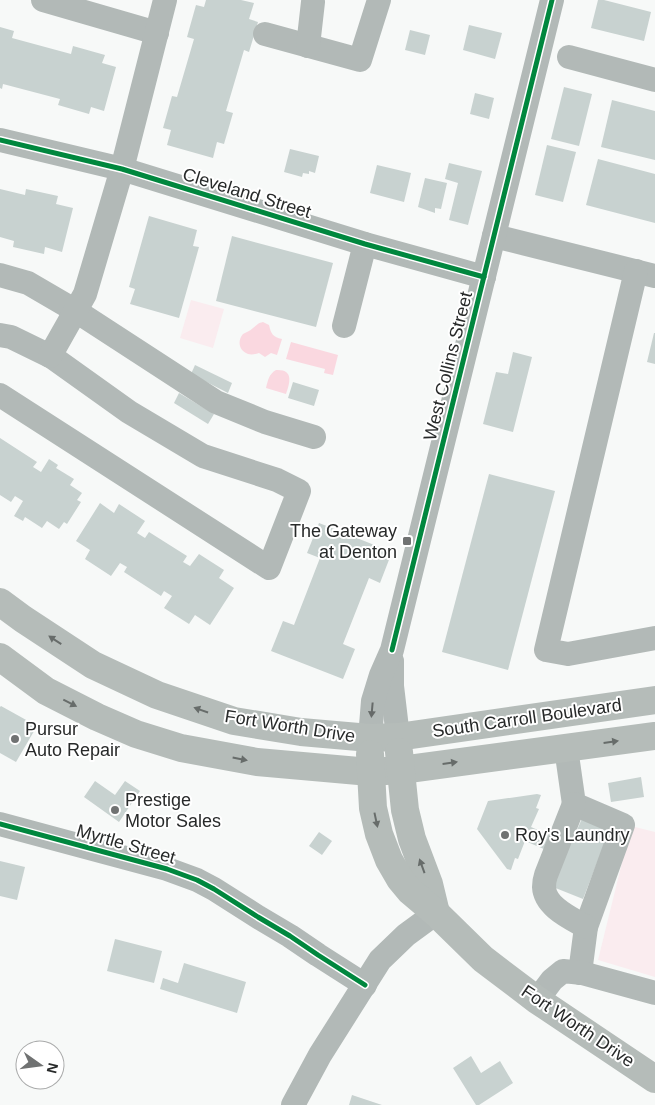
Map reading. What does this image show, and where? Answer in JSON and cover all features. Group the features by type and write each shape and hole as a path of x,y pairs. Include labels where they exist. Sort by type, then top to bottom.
{"main road":[{"name":"Fort Worth Drive","path":"0,602 94,665 157,695 234,721 301,732 370,738 398,737"},
{"name":"Fort Worth Drive","path":"0,657 46,691 97,717 136,734 181,748 257,762 370,772 401,770"},
{"name":"South Carroll Boulevard","path":"398,737 655,700"},
{"name":"South Carroll Boulevard","path":"401,770 655,736"},
{"path":"398,737 405,810 412,839 429,884 436,913"},
{"name":"Fort Worth Drive","path":"370,738 370,772 379,834 389,860 410,892 436,913 483,959 537,1000 655,1079"}],"street":[{"path":"44,0 157,33"},
{"path":"50,356 85,294 122,169 165,0"},
{"path":"265,34 360,60 379,0"},
{"name":"West Collins Street","path":"370,738 373,701 381,675 392,650 552,0"},
{"path":"308,46 312,1"},
{"path":"569,57 655,80"},
{"name":"Cleveland Street","path":"0,140 122,169 365,244 484,276"},
{"path":"494,236 645,273 630,295 546,650 568,654 655,638"},
{"path":"344,326 365,244"},
{"path":"0,275 28,283 76,311 216,402 265,422 314,436"},
{"path":"0,335 11,337 50,356 129,412 203,456 277,480 299,490 269,568 0,395"},
{"name":"West Collins Street","path":"392,650 392,686 398,737"},
{"path":"566,748 574,804 546,875 544,887 548,898 556,908 586,927"},
{"path":"574,804 623,825 586,927 580,973"},
{"name":"Myrtle Street","path":"0,824 167,869 197,880 290,936 365,985"},
{"path":"293,1105 320,1055 380,960 406,935 436,913"},
{"path":"537,1000 552,980 563,970 655,993"}],"shaded area":[{"path":"191,300 224,309 213,348 180,338"},
{"path":"263,322 269,325 274,336 282,339 277,355 271,353 265,357 259,353 245,353 240,346 243,334"},
{"path":"291,342 338,355 333,375 324,373 325,369 286,359"},
{"path":"276,370 282,370 288,374 289,385 286,394 266,388 270,375"},
{"path":"631,826 655,832 655,977 598,960"}],"building":[{"path":"206,0 241,0 254,3 249,19 258,22 249,52 244,50 226,111 233,113 224,144 217,142 213,158 167,145 171,130 163,128 172,96 177,97 194,39 187,37 196,5 204,7"},
{"path":"598,0 651,12 644,41 591,28"},
{"path":"469,25 502,33 495,59 463,50"},
{"path":"0,27 14,31 12,38 71,54 73,46 105,55 102,63 116,67 104,111 91,107 89,114 58,105 60,99 3,84 2,89 0,88"},
{"path":"410,30 430,35 425,55 405,50"},
{"path":"564,87 592,94 579,146 551,139"},
{"path":"475,93 494,98 489,119 470,114"},
{"path":"612,100 655,111 655,160 601,147"},
{"path":"547,145 576,152 563,202 535,195"},
{"path":"290,149 319,156 315,173 309,171 309,174 303,173 302,177 284,172"},
{"path":"598,159 655,174 655,223 586,205"},
{"path":"449,163 482,171 468,225 449,220 458,183 445,179"},
{"path":"377,165 411,173 404,202 370,193"},
{"path":"425,178 447,183 441,209 435,208 435,213 418,207"},
{"path":"0,189 25,195 26,189 58,196 56,204 73,208 62,252 45,247 44,254 13,247 14,241 0,237"},
{"path":"149,216 197,230 193,246 199,247 179,318 130,304 135,289 129,287"},
{"path":"232,236 333,263 316,327 216,301"},
{"path":"655,333 655,364 647,362"},
{"path":"513,352 532,357 513,432 483,424 496,372 508,374"},
{"path":"195,365 232,383 228,393 191,374"},
{"path":"293,382 319,390 314,406 288,398"},
{"path":"179,393 214,414 208,424 174,403"},
{"path":"0,438 37,462 33,467 41,472 49,459 58,465 56,468 74,479 70,485 82,493 77,500 81,502 67,524 64,522 59,529 47,521 42,528 25,517 23,521 14,516 23,501 15,496 11,502 0,495"},
{"path":"489,474 555,491 508,670 442,652"},
{"path":"100,503 114,513 119,504 145,521 137,533 145,538 149,532 187,556 183,562 190,566 199,554 224,570 219,578 234,588 210,625 195,615 189,624 164,608 172,596 164,591 161,596 124,572 127,567 120,563 111,576 85,559 90,550 76,541"},
{"path":"319,523 392,552 380,583 369,578 343,644 355,649 343,679 271,651 283,621 294,625 320,558 307,553"},
{"name":"Pursur Auto Repair","path":"1,706 37,726 16,762 0,753"},
{"path":"641,777 644,797 611,802 608,783"},
{"name":"Prestige Motor Sales","path":"95,781 115,795 125,781 140,791 119,822 84,797"},
{"path":"541,795 536,808 539,809 531,827 571,844 583,816 611,827 583,899 553,887 565,858 525,841 518,859 515,858 511,870 507,869 477,829 488,801"},
{"path":"319,832 332,841 322,855 309,846"},
{"path":"0,861 25,867 17,900 0,896"},
{"path":"115,939 162,951 154,983 107,971"},
{"path":"184,963 246,982 237,1013 160,989 163,978 178,983"},
{"path":"471,1056 481,1073 500,1061 513,1083 479,1105 476,1105 453,1068"},
{"path":"352,1095 382,1105 349,1105"}],"cycle path":[{"path":"392,650 552,0"},
{"path":"0,140 122,169 365,244 484,277"},
{"path":"0,824 167,869 197,880 290,936 365,985"}],"place":[{"name":"The Gateway at Denton","path":"407,541"},
{"name":"Pursur Auto Repair","path":"15,739"},
{"name":"Prestige Motor Sales","path":"115,810"},
{"name":"Roy's Laundry","path":"505,835"}]}
